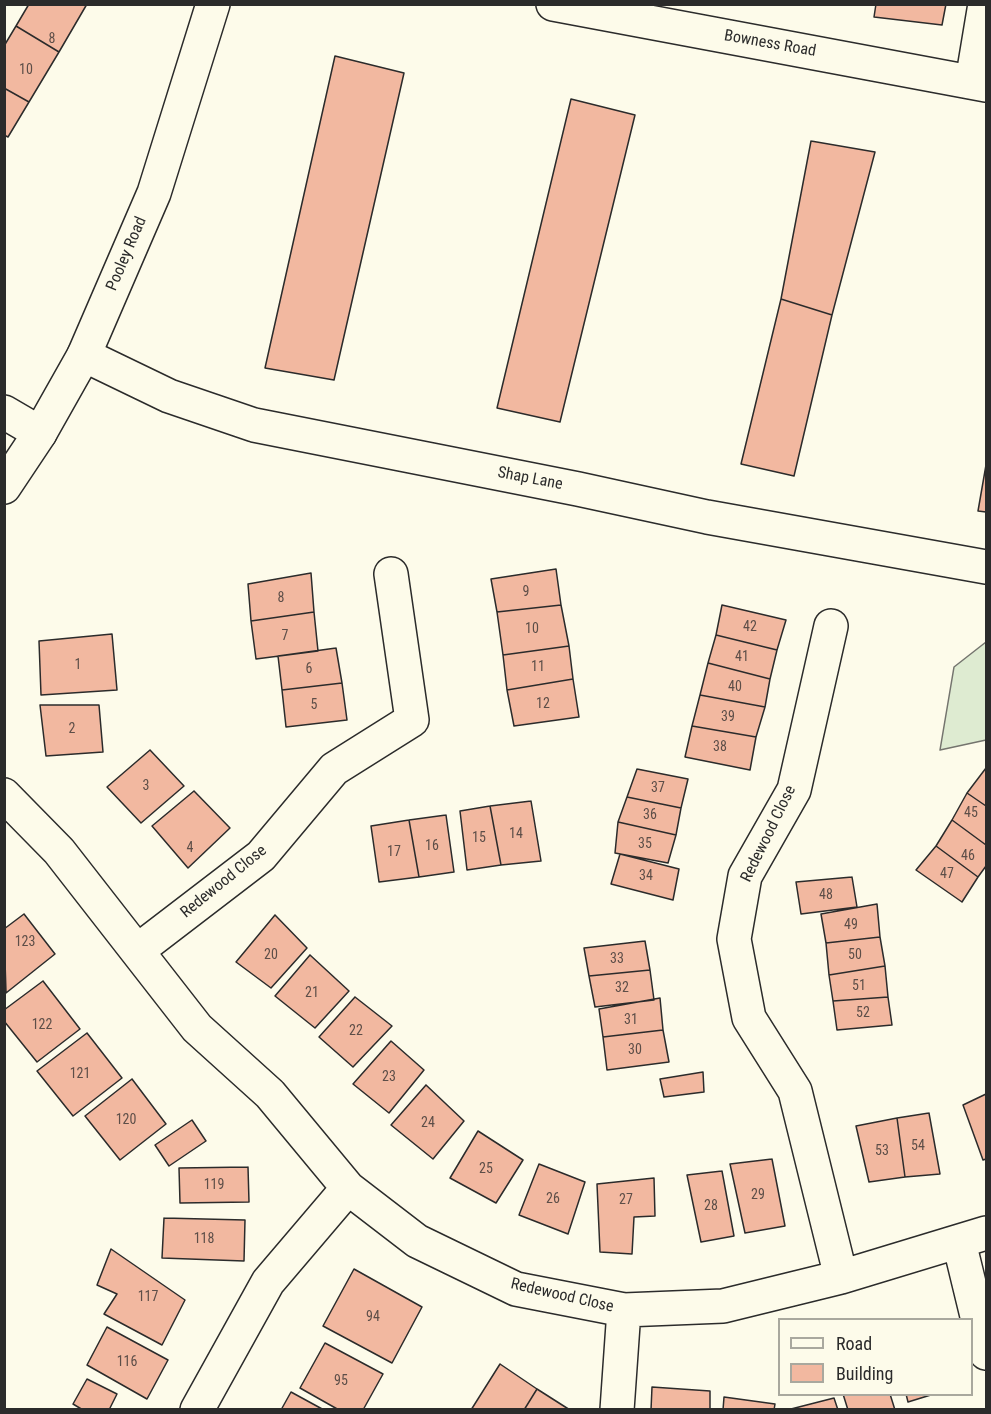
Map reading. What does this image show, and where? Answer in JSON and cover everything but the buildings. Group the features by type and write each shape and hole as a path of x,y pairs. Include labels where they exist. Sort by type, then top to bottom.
{"street":[{"name":"Pooley Road","path":"4,487 40,433 84,355 154,193 213,4"},
{"name":"Bowness Road","path":"553,4 979,83"},
{"path":"979,83 985,4"},
{"name":"Shap Lane","path":"84,355 169,396 254,425 707,517 987,567"},
{"path":"4,412 40,433"},
{"name":"Redewood Close","path":"137,951 261,856 334,769 412,720 391,574"},
{"name":"Redewood Close","path":"831,626 794,790 745,876 734,939 749,1017 795,1091 841,1277"},
{"name":"Redewood Close","path":"4,795 59,850 197,1028 270,1094 348,1188 417,1241 516,1289 624,1310 723,1306 841,1277 973,1238 987,1353"},
{"path":"197,1410 268,1282 348,1188"},
{"name":"Redewood Close","path":"617,1410 624,1310"}],"green space":[{"path":"986,642 986,740 940,750 954,667"}]}
